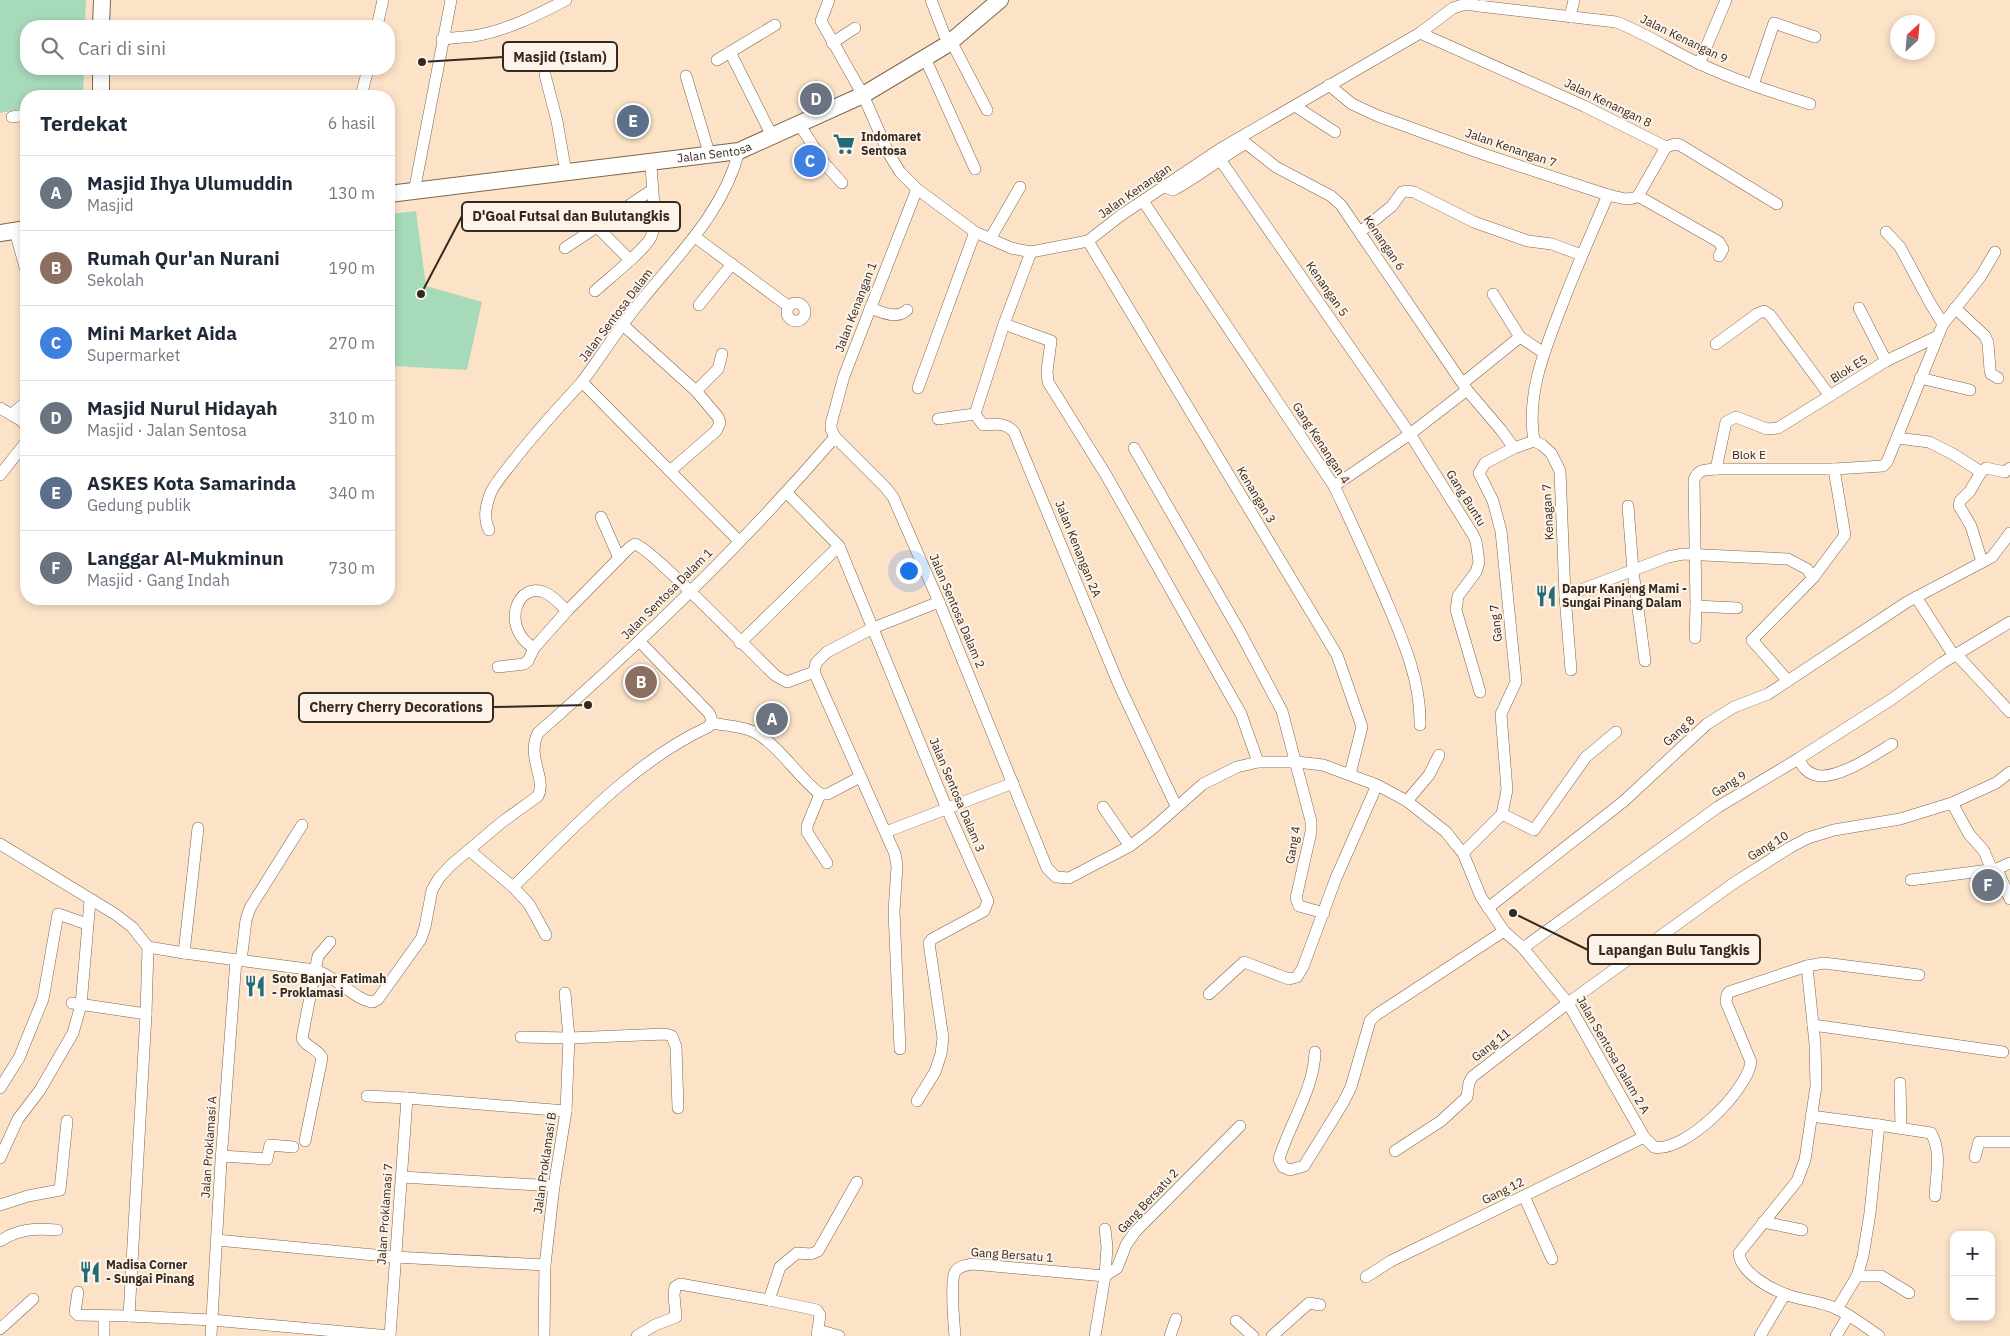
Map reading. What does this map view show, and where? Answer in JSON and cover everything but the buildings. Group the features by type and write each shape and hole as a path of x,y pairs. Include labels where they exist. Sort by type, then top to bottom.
{"street":[{"path":"102,0 102,20"},
{"path":"378,20 383,0"},
{"path":"414,192 451,0"},
{"path":"442,39 475,36 502,28 534,16 566,0"},
{"name":"Jalan Kenangan","path":"829,0 821,21 863,95 889,154 900,172 917,189 975,232 1011,248 1032,252 1088,241 1120,216 1235,140 1420,33 1451,4"},
{"path":"931,0 949,42 987,110"},
{"name":"Jalan Sentosa","path":"395,194 740,151 863,95 949,42 1000,0"},
{"path":"1570,17 1574,0"},
{"path":"1699,64 1726,0"},
{"name":"Jalan Kenangan 9","path":"1451,4 1466,4 1616,22 1699,64 1810,104"},
{"path":"1754,85 1774,23 1814,37"},
{"path":"717,60 760,36 774,25"},
{"path":"832,43 855,28"},
{"name":"Jalan Kenangan 8","path":"1420,33 1584,106 1666,146 1680,145 1777,204"},
{"path":"730,52 772,136"},
{"path":"925,58 975,169"},
{"path":"101,75 101,90"},
{"path":"363,90 366,75"},
{"path":"545,75 557,121 566,173"},
{"path":"686,76 710,156"},
{"name":"Jalan Kenangan 7","path":"1329,85 1352,104 1378,116 1483,154 1608,195 1626,199 1638,196"},
{"path":"1296,106 1335,132"},
{"path":"12,117 20,116"},
{"path":"799,124 825,164 842,184"},
{"name":"Kenangan 6","path":"1164,187 1173,190 1243,144 1251,146 1276,167 1338,201 1465,386 1514,448"},
{"path":"1666,146 1638,196 1719,242 1723,249 1719,256"},
{"name":"Jalan Sentosa Dalam","path":"740,151 734,170 710,216 623,325 582,382 740,541"},
{"name":"Kenangan 5","path":"1221,160 1410,434"},
{"path":"595,291 630,260 651,236 654,223 651,163"},
{"path":"990,239 1020,187"},
{"name":"Jalan Kenangan 1","path":"835,437 830,429 844,376 917,189"},
{"path":"565,248 652,190"},
{"path":"1360,232 1392,206 1402,192 1406,191 1414,192 1474,222 1528,241 1552,244 1581,255"},
{"path":"1514,448 1534,442 1532,407 1544,353 1581,255 1608,195"},
{"name":"Gang Kenangan 4","path":"1142,201 1334,486 1356,529 1410,658 1420,706 1420,724"},
{"path":"597,227 630,260"},
{"path":"14,231 20,252"},
{"path":"918,388 975,232"},
{"path":"1886,232 1900,247 1943,324"},
{"path":"695,237 788,306"},
{"name":"Kenangan 3","path":"1088,241 1337,654 1362,727 1350,774"},
{"path":"938,419 975,414 1004,324 1032,252"},
{"path":"1981,472 1953,454 1929,442 1896,438 1936,337 1943,324 1980,276 1995,252"},
{"path":"699,305 732,264"},
{"path":"1493,294 1520,337 1544,353"},
{"path":"870,308 892,315 900,315 907,310"},
{"path":"1859,308 1886,361"},
{"path":"1955,308 1985,336 1988,343 1991,374 1998,378"},
{"path":"1716,344 1756,314 1764,311 1770,315 1830,396"},
{"path":"1004,324 1051,341 1047,371 1048,382 1106,474 1241,714 1258,762"},
{"path":"623,325 696,391 718,417 720,423 716,431 670,471"},
{"path":"1334,486 1410,434 1520,337"},
{"name":"Blok E5","path":"1716,469 1726,422 1736,417 1767,429 1778,428 1886,361 1936,337"},
{"path":"696,391 718,369 722,354"},
{"path":"1920,378 1970,390"},
{"path":"488,530 485,523 486,514 491,492 499,479 550,416 582,382"},
{"path":"12,414 20,407"},
{"path":"0,408 20,420"},
{"name":"Jalan Kenangan 2A","path":"975,414 982,425 1001,424 1009,427 1014,432 1119,685 1176,806"},
{"name":"Gang Buntu","path":"1410,434 1476,541 1478,562 1476,572 1458,596 1456,605 1480,692"},
{"name":"Jalan Sentosa Dalam 1","path":"469,850 519,808 538,796 540,789 534,761 533,742 538,733 640,642 787,493 835,437"},
{"name":"Jalan Sentosa Dalam 2","path":"835,437 893,497 939,602 1047,868"},
{"name":"Blok E","path":"1695,638 1694,480 1696,474 1702,470 1716,469 1834,469 1883,466 1887,462 1896,438"},
{"name":"Kenagan 7","path":"1534,442 1542,445 1550,452 1560,471 1565,596 1571,670"},
{"path":"1134,448 1240,632 1282,711 1297,762"},
{"name":"Gang 7","path":"1502,814 1507,790 1502,714 1516,682 1501,531 1492,501 1479,473 1485,464 1514,448"},
{"path":"0,475 20,450"},
{"path":"1982,562 1971,526 1959,506 1960,501 1970,491 1981,472 1986,468 2005,472 2010,468"},
{"path":"1788,681 1752,640 1813,578 1845,535 1834,469"},
{"name":"Jalan Sentosa Dalam 3","path":"787,493 839,546 947,809 988,901 984,911 929,943 943,1038 941,1054 935,1072 917,1102"},
{"path":"1628,506 1633,571 1645,660"},
{"path":"601,517 619,558"},
{"name":"Gang 8","path":"1488,908 1624,801 1707,724 1734,707 1768,694 1911,600 1982,562 1997,552 2010,533"},
{"path":"498,667 524,664 528,661 534,648 567,611 635,544 640,546 690,592 740,643 781,680 788,682 814,672"},
{"path":"740,643 839,546"},
{"path":"1565,596 1668,557 1695,554 1788,559 1807,569 1813,578"},
{"path":"534,648 519,635 515,621 515,610 520,599 535,590 545,592 567,611"},
{"path":"1911,600 1955,655 2009,708"},
{"path":"900,1049 894,912 897,866 895,854 814,672 820,657 873,628 939,602"},
{"path":"1696,606 1737,608"},
{"name":"Gang 9","path":"1523,948 1718,807 1798,759 1892,699 1955,655 2010,622"},
{"path":"640,642 708,713 712,723"},
{"path":"712,723 741,728 761,736 820,794 828,794 860,776"},
{"path":"514,887 619,786 660,753 712,723"},
{"path":"1463,854 1502,814 1532,830 1536,828 1586,758 1616,732"},
{"path":"1798,759 1805,770 1813,774 1821,776 1835,774 1892,744"},
{"path":"1407,801 1429,774 1439,755"},
{"name":"Jalan Sentosa Dalam 2 A","path":"1047,868 1056,877 1069,878 1130,846 1203,784 1238,767 1258,762 1297,762 1323,765 1377,785 1407,801 1446,832 1463,854 1488,908 1504,931 1523,948 1568,1003 1642,1132"},
{"name":"Gang 4","path":"1297,762 1311,821 1311,832 1296,898 1299,906 1324,913"},
{"name":"Gang 10","path":"1568,1003 1734,883 1808,838 1834,830 1900,819 1952,803 1996,783 2010,772"},
{"path":"886,832 1013,783"},
{"path":"1209,994 1244,962 1289,979 1297,978 1303,967 1336,878 1377,785"},
{"path":"820,794 807,826 807,832 827,863"},
{"path":"1952,803 1969,834 1984,851 2010,899"},
{"path":"1103,807 1130,846"},
{"name":"Jalan Proklamasi A","path":"211,1336 222,1156 239,961 246,920 250,908 302,825"},
{"path":"184,954 198,828"},
{"path":"0,844 115,914 132,927 148,947 184,954 315,970 329,975 368,1002 378,999 421,939 435,884 451,864 469,850 514,887 529,904 546,935"},
{"path":"1911,880 1994,869 2010,863"},
{"path":"0,1158 18,1119 40,1090 72,1034 90,900"},
{"path":"0,1088 19,1058 43,999 58,914 87,924"},
{"path":"1315,1052 1315,1066 1279,1158 1283,1167 1290,1170 1304,1166 1343,1104 1351,1087 1370,1021 1376,1015 1504,931"},
{"path":"305,1141 322,1058 320,1053 302,1040 318,956 330,942"},
{"path":"129,1316 148,947"},
{"path":"1642,1132 1654,1147 1667,1148 1676,1145 1706,1124 1741,1084 1750,1069 1751,1062 1726,1002 1729,992 1807,966 1824,963 1919,975"},
{"path":"1807,966 1816,1086 1802,1172 1797,1181 1743,1245 1739,1253 1739,1260 1743,1267 1754,1276 1785,1294 1837,1309 1880,1336"},
{"name":"Jalan Proklamasi B","path":"544,1336 545,1265 554,1186 566,1111 569,1038 565,993"},
{"name":"Gang 11","path":"1395,1151 1441,1121 1467,1097 1472,1077 1568,1003"},
{"path":"76,1004 146,1014"},
{"path":"1813,1026 2003,1052"},
{"path":"521,1037 569,1038 665,1034 672,1036 676,1048 678,1108"},
{"path":"1900,1083 1901,1128"},
{"path":"367,1096 566,1111"},
{"name":"Jalan Proklamasi 7","path":"390,1336 406,1098"},
{"path":"1812,1116 1931,1133 1936,1141 1938,1153 1934,1196"},
{"path":"0,1205 28,1196 60,1190 67,1121"},
{"path":"1837,1309 1856,1276 1863,1256 1870,1213 1879,1125"},
{"name":"Gang Bersatu 2","path":"1105,1276 1117,1268 1126,1245 1135,1232 1240,1126"},
{"name":"Gang 12","path":"1366,1277 1391,1261 1524,1196 1642,1132"},
{"path":"1975,1156 1978,1142 2010,1142"},
{"path":"222,1156 267,1159 270,1145 293,1147"},
{"path":"402,1178 554,1186"},
{"path":"769,1300 780,1267 797,1253 811,1254 818,1251 857,1182"},
{"path":"1524,1196 1552,1259"},
{"path":"1763,1222 1802,1230"},
{"path":"0,1241 23,1230 35,1228 57,1230"},
{"path":"1095,1336 1108,1247 1105,1229"},
{"path":"217,1240 395,1257 545,1265"},
{"name":"Gang Bersatu 1","path":"955,1336 953,1281 955,1272 962,1265 972,1264 1105,1276"},
{"path":"1856,1276 1881,1276 1909,1293"},
{"path":"637,1336 655,1326 676,1318 674,1295 675,1287 680,1284 811,1308 817,1310 820,1315 818,1333 839,1336"},
{"path":"78,1292 75,1312 78,1315 212,1320 390,1336"},
{"path":"1760,1336 1785,1294"},
{"path":"0,1329 33,1299"},
{"path":"1272,1336 1309,1303 1320,1305"},
{"path":"104,1316 104,1336"},
{"path":"1836,1336 1848,1316"},
{"path":"1170,1336 1176,1320"},
{"path":"1236,1321 1253,1336"}],"green space":[{"path":"0,0 86,0 85,20 20,20 20,75 84,75 83,90 20,90 20,109 0,113"},
{"path":"416,211 426,286 482,302 467,370 395,366 395,213"}],"place":[{"name":"Masjid (Islam)","path":"422,62"},
{"name":"Masjid Nurul Hidayah","path":"816,99"},
{"name":"ASKES Kota Samarinda","path":"633,121"},
{"name":"Indomaret Sentosa","path":"844,144"},
{"name":"Mini Market Aida","path":"810,161"},
{"name":"D'Goal Futsal dan Bulutangkis","path":"421,294"},
{"name":"Dapur Kanjeng Mami - Sungai Pinang Dalam","path":"1546,596"},
{"name":"Rumah Qur'an Nurani","path":"641,682"},
{"name":"Cherry Cherry Decorations","path":"588,705"},
{"name":"Masjid Ihya Ulumuddin","path":"772,719"},
{"name":"Langgar Al-Mukminun","path":"1988,885"},
{"name":"Lapangan Bulu Tangkis","path":"1513,913"},
{"name":"Soto Banjar Fatimah - Proklamasi","path":"255,986"},
{"name":"Madisa Corner - Sungai Pinang","path":"90,1272"}]}
